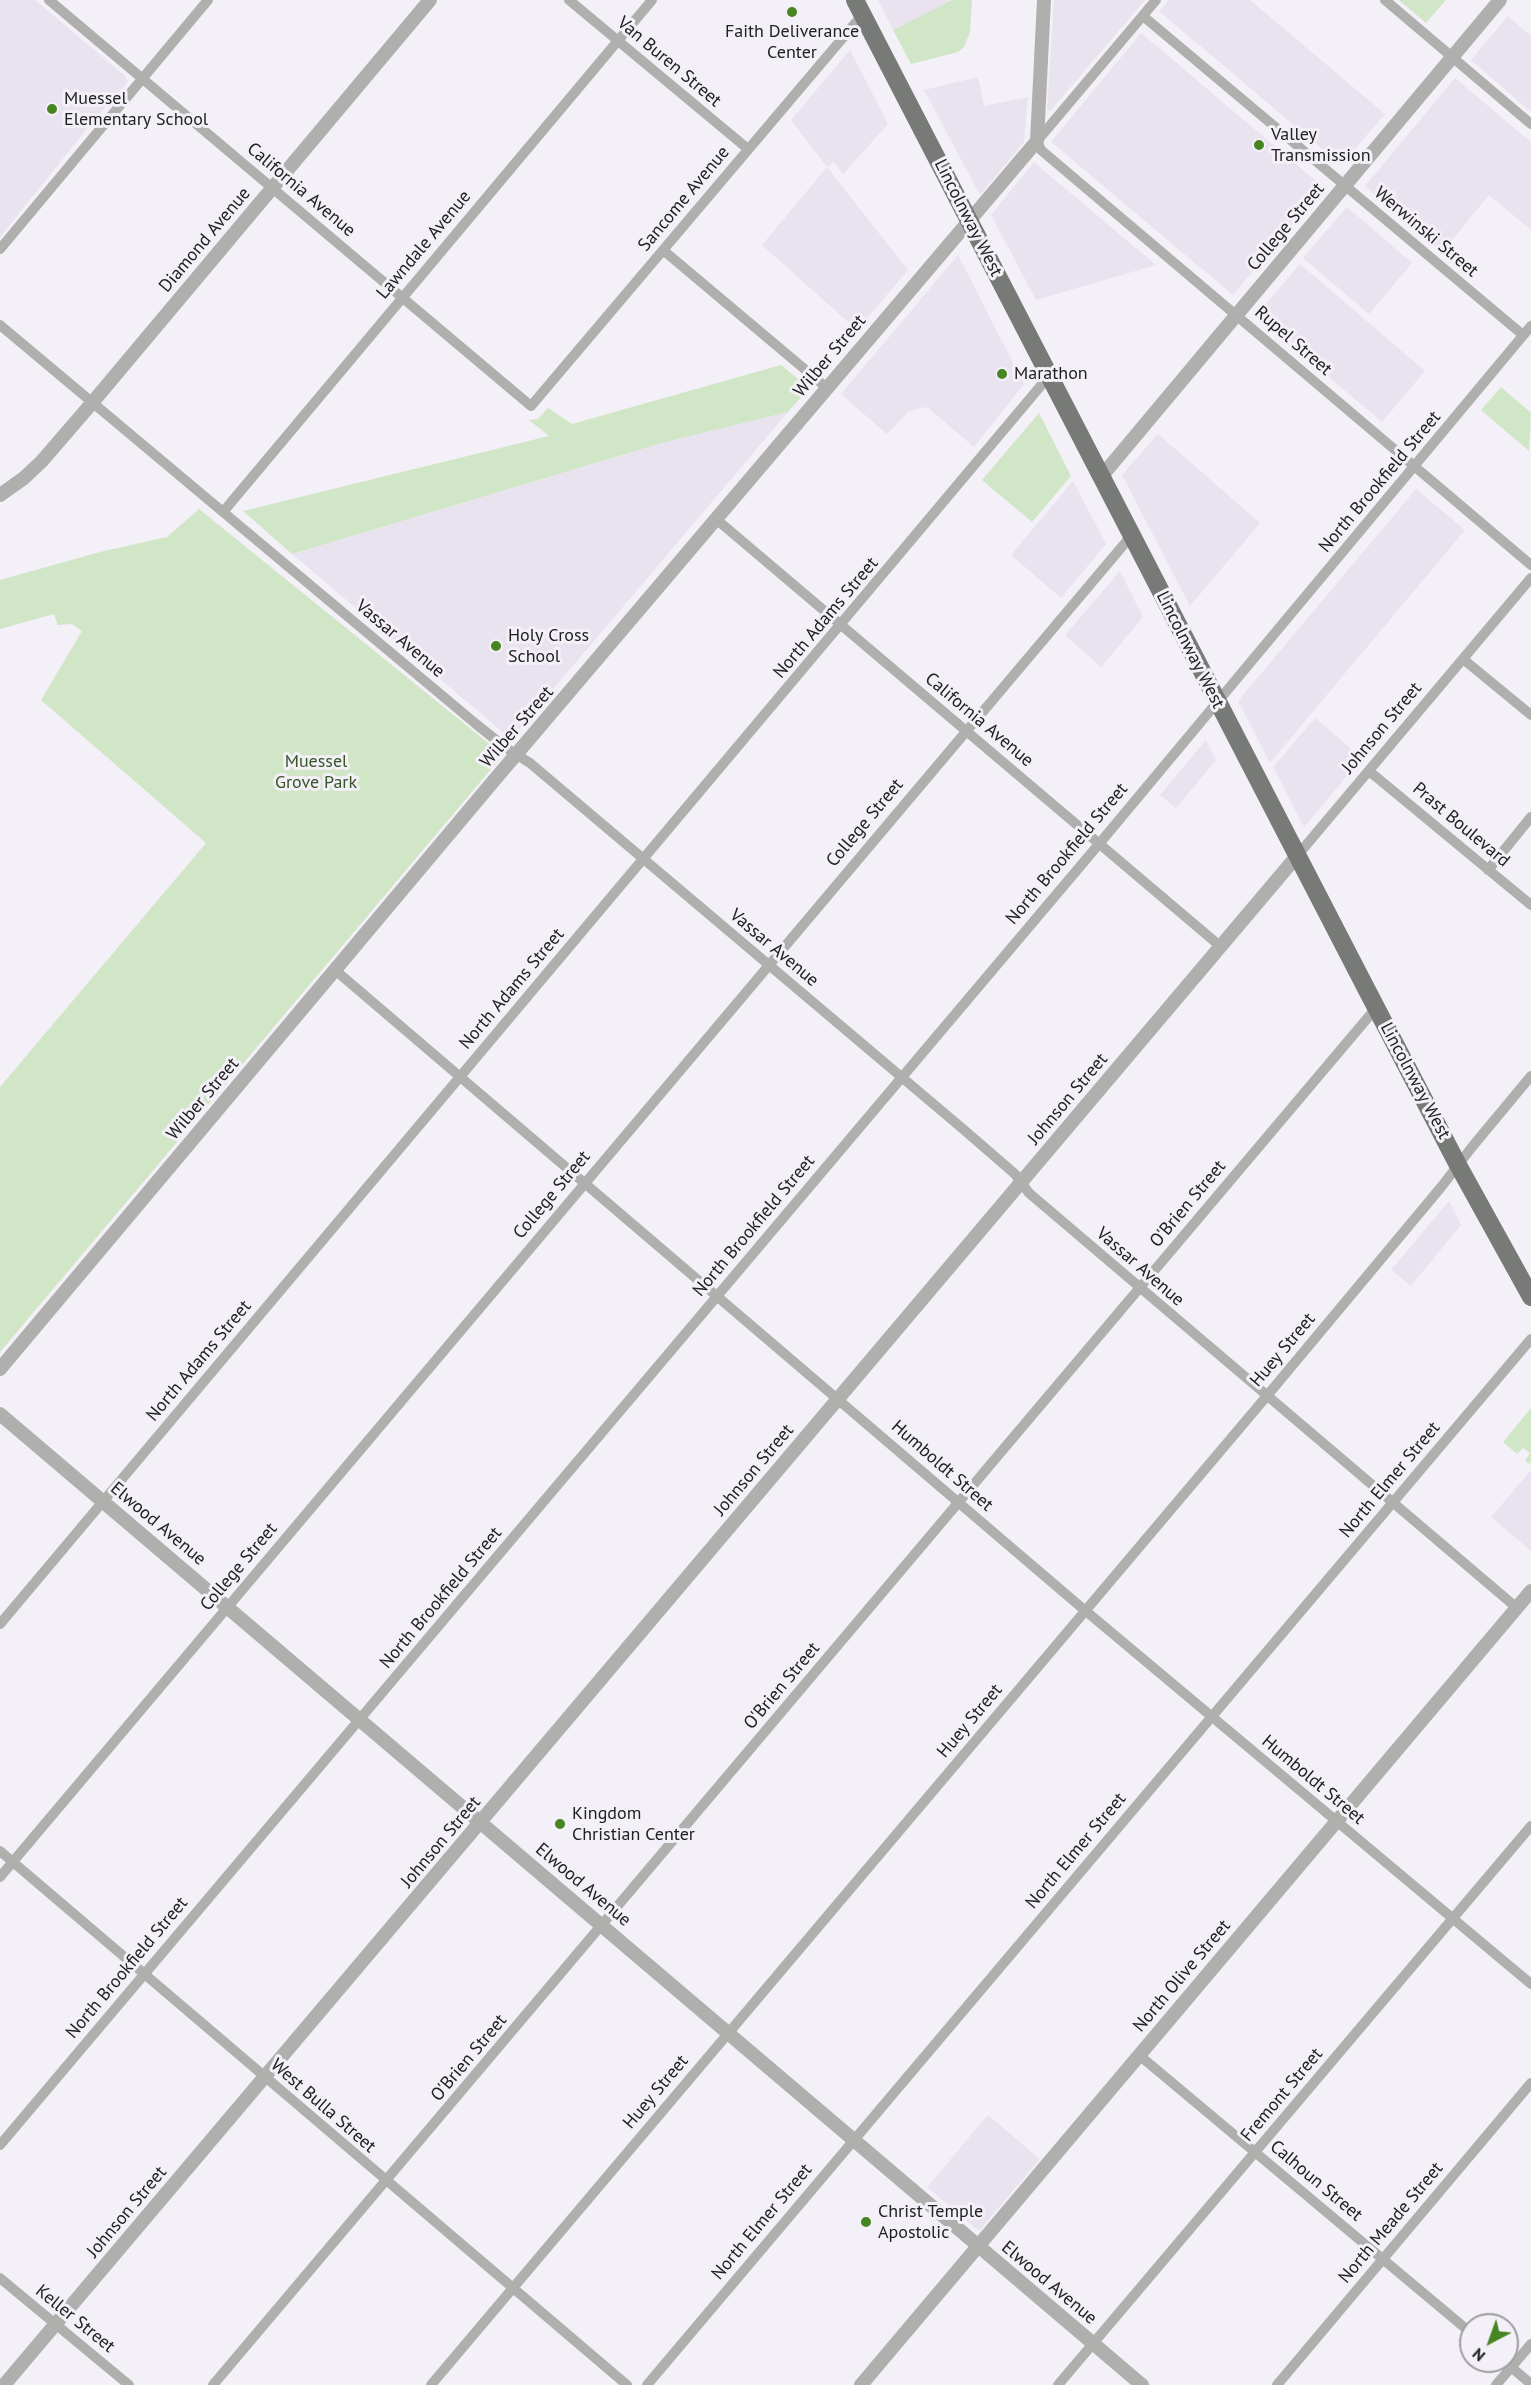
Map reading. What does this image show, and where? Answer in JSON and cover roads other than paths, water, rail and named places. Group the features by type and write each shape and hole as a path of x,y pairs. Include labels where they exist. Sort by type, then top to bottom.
{"main road":[{"name":"Lincolnway West","path":"859,7 1376,1008 1458,1165 1531,1297"}],"street":[{"name":"California Avenue","path":"49,0 531,406"},
{"path":"0,249 208,0"},
{"name":"Diamond Avenue","path":"0,495 24,478 42,461 430,0"},
{"name":"Van Buren Street","path":"569,0 747,149"},
{"name":"Lawndale Avenue","path":"223,512 652,0"},
{"path":"1037,141 1044,0"},
{"name":"Wilber Street","path":"0,1369 334,970 1156,0"},
{"path":"1385,0 1531,124"},
{"name":"College Street","path":"1101,477 1500,0"},
{"name":"Sancome Avenue","path":"531,406 747,149 859,7"},
{"name":"Werwinski Street","path":"1143,16 1523,335"},
{"name":"Rupel Street","path":"1037,141 1041,150 1531,565"},
{"path":"663,250 827,388"},
{"name":"Vassar Avenue","path":"0,325 476,724 531,763 1015,1174 1029,1193 1517,1608"},
{"name":"North Brookfield Street","path":"0,2145 1099,844 1531,326"},
{"name":"North Adams Street","path":"0,1624 645,860 1049,376"},
{"name":"California Avenue","path":"716,519 1220,946"},
{"name":"College Street","path":"0,1876 1131,536"},
{"name":"Johnson Street","path":"4,2385 482,1823 1531,578"},
{"path":"1463,659 1531,715"},
{"name":"Prast Boulevard","path":"1370,771 1531,905"},
{"path":"1488,870 1531,817"},
{"name":"Humboldt Street","path":"334,970 1085,1610 1531,1984"},
{"name":"O'Brien Street","path":"213,2385 1376,1008"},
{"name":"Huey Street","path":"431,2385 1266,1396 1531,1076"},
{"name":"North Elmer Street","path":"647,2385 1531,1339"},
{"name":"Elwood Avenue","path":"0,1414 1142,2385"},
{"name":"North Olive Street","path":"861,2385 1531,1591"},
{"name":"Fremont Street","path":"1058,2385 1531,1826"},
{"name":"West Bulla Street","path":"0,1851 627,2385"},
{"name":"Calhoun Street","path":"1139,2055 1459,2323"},
{"name":"North Meade Street","path":"1277,2385 1531,2083"},
{"name":"Keller Street","path":"0,2278 129,2385"},
{"path":"1519,2354 1531,2344"},
{"path":"1518,2373 1531,2384"}],"place":[{"name":"Faith Deliverance Center","path":"792,12"},
{"name":"Muessel Elementary School","path":"52,109"},
{"name":"Valley Transmission","path":"1259,145"},
{"name":"Marathon","path":"1002,374"},
{"name":"Holy Cross School","path":"496,646"},
{"name":"Kingdom Christian Center","path":"560,1824"},
{"name":"Christ Temple Apostolic","path":"866,2222"}],"park label":[{"name":"Muessel Grove Park","path":"316,772"}]}
